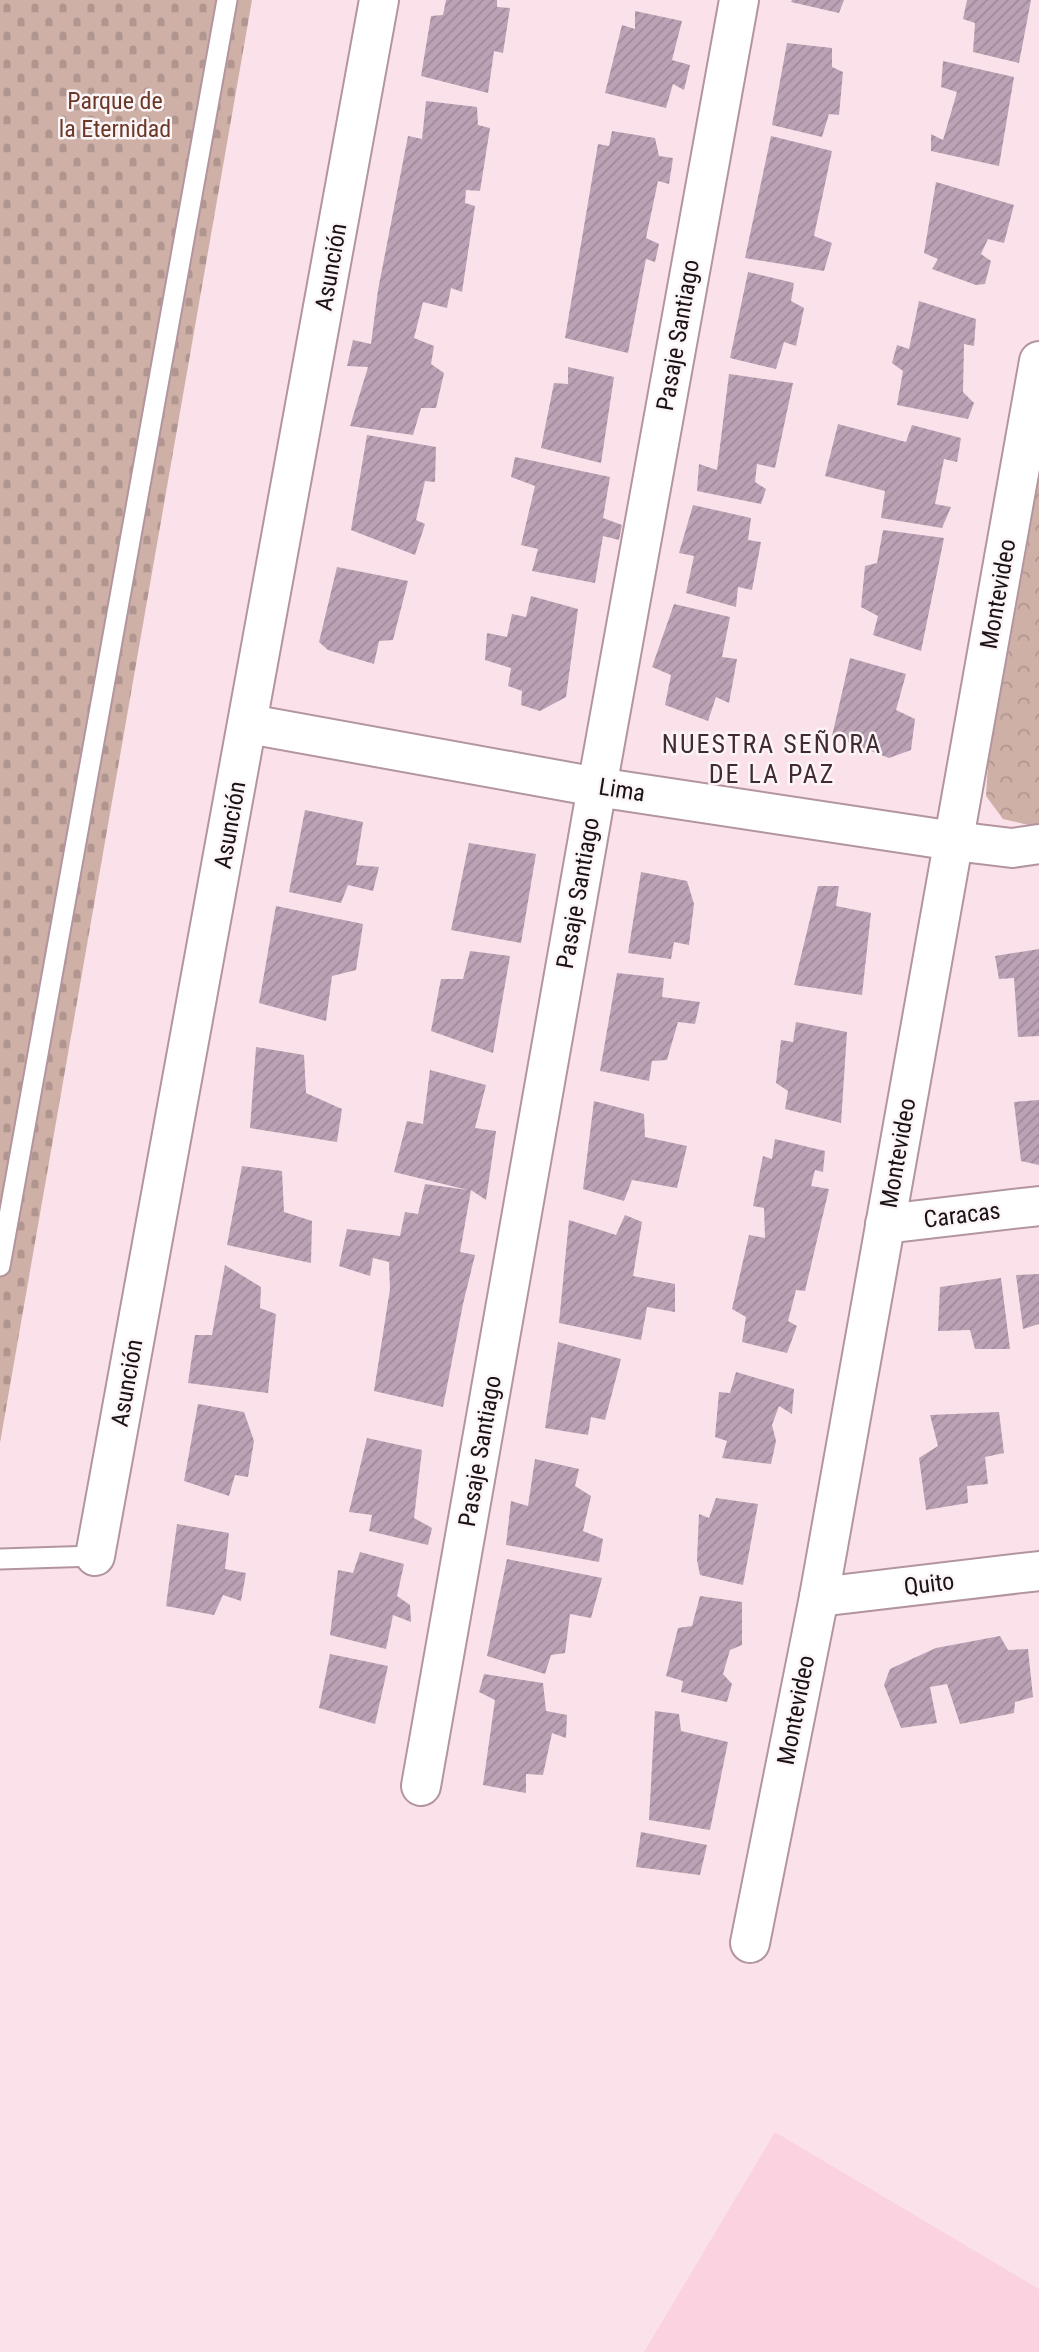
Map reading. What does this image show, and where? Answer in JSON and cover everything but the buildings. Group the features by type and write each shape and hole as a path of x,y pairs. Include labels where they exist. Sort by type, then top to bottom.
{"street":[{"name":"Asunción","path":"95,1556 379,0"},
{"name":"Pasaje Santiago","path":"421,1786 739,0"},
{"name":"Montevideo","path":"750,1943 818,1597 1039,361"},
{"name":"Lima","path":"248,724 597,786 954,841 1012,848 1039,844"},
{"name":"Caracas","path":"885,1224 1039,1206"},
{"name":"Quito","path":"818,1597 1039,1571"}],"lane":[{"path":"0,1266 227,0"},
{"name":"Asunción","path":"0,1559 95,1556"}],"shaded area":[{"path":"775,2132 1039,2289 1039,2352 644,2352"}],"green space":[{"name":"Parque de la Eternidad","path":"0,0 252,0 0,1443"},
{"path":"1039,479 1039,824 1029,825 1003,819 986,796 988,764"}],"district":[{"name":"NUESTRA SEÑORA DE LA PAZ","path":"772,759"}]}
